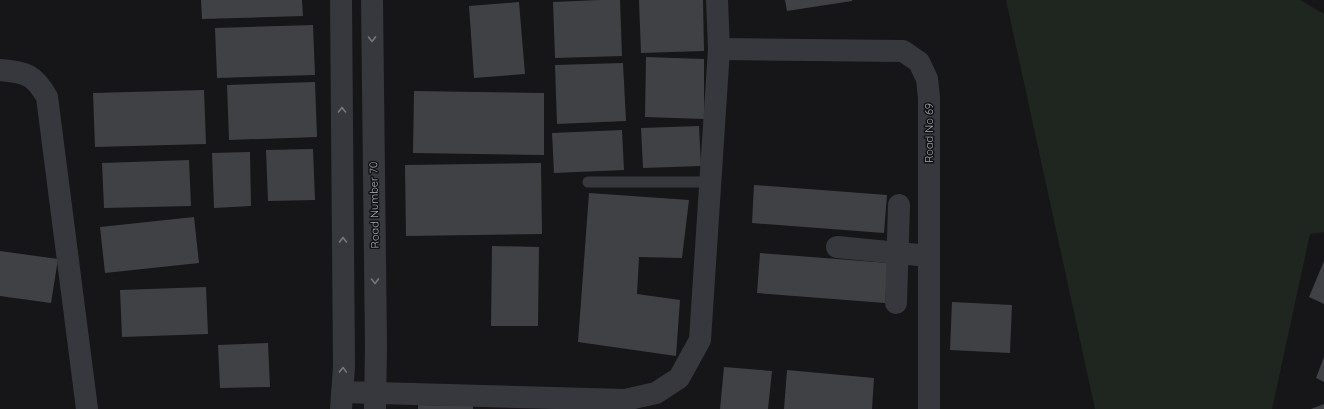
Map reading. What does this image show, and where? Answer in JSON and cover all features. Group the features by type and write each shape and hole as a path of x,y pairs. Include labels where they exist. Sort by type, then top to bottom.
{"street":[{"path":"341,0 344,367 342,401 625,400 656,393 679,378 700,340 719,48 717,0"},
{"name":"Road Number 70","path":"372,0 376,346 375,401"},
{"name":"Road No 69","path":"719,48 903,51 919,62 927,79 929,98 929,409"},
{"path":"0,70 24,73 39,84 47,97 87,409"},
{"path":"899,205 896,300 929,299"},
{"path":"837,247 929,256"}],"lane":[{"path":"588,182 710,182"}],"shaded area":[{"path":"1006,0 1300,0 1324,14 1324,232 1310,234 1272,409 1095,409"}],"building":[{"path":"201,0 302,0 303,16 202,19"},
{"path":"620,0 622,56 555,58 553,2"},
{"path":"639,0 703,0 704,51 641,53"},
{"path":"785,0 852,0 852,1 787,11"},
{"path":"519,2 525,74 474,78 469,6"},
{"path":"313,25 315,75 217,78 215,28"},
{"path":"646,57 704,59 704,119 645,117"},
{"path":"623,63 626,121 557,124 555,65"},
{"path":"315,82 317,137 229,140 227,85"},
{"path":"204,90 206,144 95,147 93,93"},
{"path":"414,91 544,93 544,155 413,153"},
{"path":"699,126 701,166 643,168 641,128"},
{"path":"622,130 624,170 554,173 552,133"},
{"path":"313,149 315,200 268,201 266,150"},
{"path":"250,152 251,206 214,208 212,153"},
{"path":"189,160 191,206 104,208 102,163"},
{"path":"541,163 542,234 406,236 405,165"},
{"path":"754,185 887,195 884,233 752,223"},
{"path":"589,193 689,200 682,258 639,257 637,294 680,300 676,356 578,342"},
{"path":"194,217 199,263 105,273 100,227"},
{"path":"492,246 539,247 538,326 491,326"},
{"path":"0,251 58,259 51,303 0,296"},
{"path":"760,253 888,263 885,303 757,293"},
{"path":"1324,261 1324,304 1309,297"},
{"path":"206,287 208,334 122,337 120,290"},
{"path":"952,302 1012,305 1010,353 950,350"},
{"path":"268,343 270,387 220,388 218,345"},
{"path":"1324,357 1324,382 1316,378"},
{"path":"724,367 772,371 768,409 720,409"},
{"path":"787,370 874,378 872,409 784,409"},
{"path":"1324,404 1324,409 1311,409"},
{"path":"418,405 473,406 473,409 418,409"}]}
